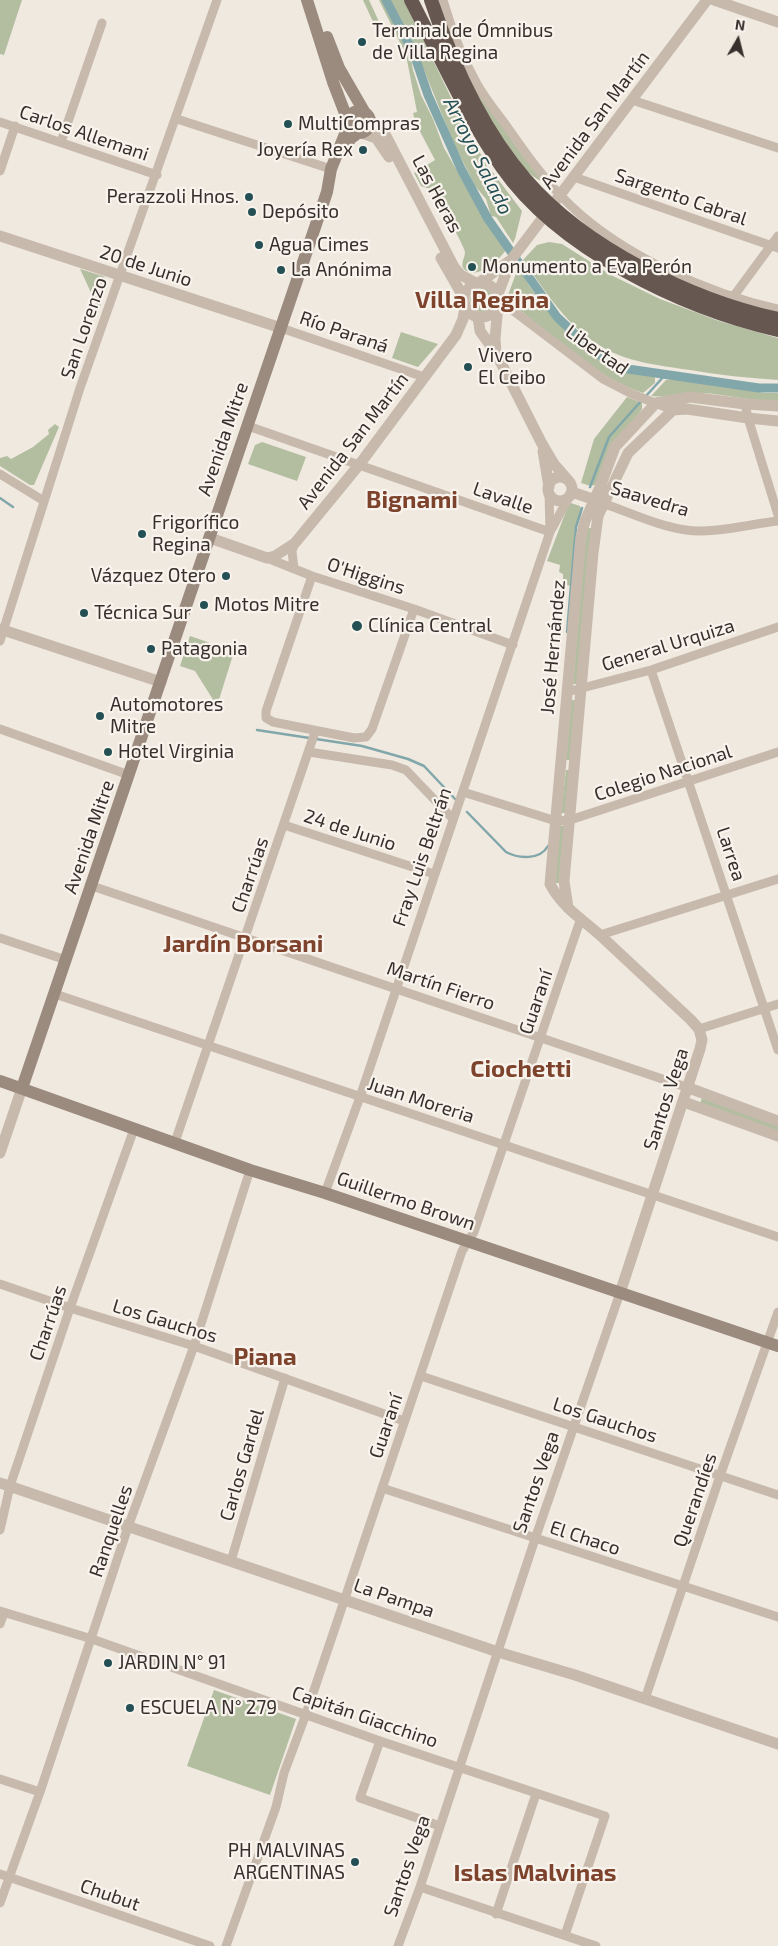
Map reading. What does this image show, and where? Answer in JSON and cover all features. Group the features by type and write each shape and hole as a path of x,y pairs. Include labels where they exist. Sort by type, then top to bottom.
{"highway":[{"path":"411,0 490,147 517,186 552,205 573,237 608,260 669,293 722,314 778,330"},
{"path":"431,0 452,54 488,126 518,170 552,205 600,242 666,281 707,299 778,319"}],"main road":[{"path":"307,0 333,82 354,128"},
{"name":"Las Heras","path":"315,0 336,62 367,116"},
{"path":"354,113 367,116 370,126 354,128 354,113"},
{"name":"Avenida Mitre","path":"22,1088 327,192 331,170 354,128"},
{"name":"Avenida Mitre","path":"327,192 338,172 354,128"},
{"name":"Guillermo Brown","path":"0,1081 250,1170 325,1193 773,1344"}],"street":[{"name":"San Lorenzo","path":"1,634 83,380 177,119 217,0"},
{"path":"443,0 455,34 477,84 536,167 552,205 586,219 634,251 691,281 733,297 778,309"},
{"name":"Avenida San Martín","path":"478,283 511,260 520,249 707,0"},
{"path":"714,0 778,22"},
{"path":"61,142 102,24"},
{"path":"632,100 778,148"},
{"name":"Las Heras","path":"367,116 386,136 454,267 461,274 478,283"},
{"path":"177,119 331,170"},
{"name":"Carlos Allemani","path":"0,122 157,175"},
{"path":"0,170 15,126"},
{"name":"Las Heras","path":"354,128 376,138 382,146 464,302"},
{"name":"Sargento Cabral","path":"574,177 775,247"},
{"name":"20 de Junio","path":"0,236 281,328"},
{"path":"733,297 775,247 778,236"},
{"name":"Avenida San Martín","path":"498,300 511,260"},
{"path":"478,283 491,285 498,300 490,315 478,317 471,314 464,302 468,289 478,283"},
{"name":"Fray Luis Beltrán","path":"496,353 494,339 498,300"},
{"name":"Libertad","path":"498,300 596,373 638,397 673,410 694,409 778,421"},
{"name":"Avenida San Martín","path":"267,558 275,556 295,543 359,465 456,335 463,319 464,302"},
{"name":"Avenida San Martín","path":"456,335 473,325 478,317"},
{"name":"Fray Luis Beltrán","path":"478,317 480,331 496,353 540,442 554,464 568,480"},
{"name":"Río Paraná","path":"281,328 424,377"},
{"path":"652,402 690,397 778,406"},
{"name":"José Hernández","path":"569,910 564,881 596,525 600,502 615,447 652,402"},
{"path":"745,404 778,516"},
{"name":"José Hernández","path":"673,410 628,453 600,502 585,521 581,537 556,821 549,878 550,884 558,897 569,910 600,935 699,1029"},
{"name":"Lavalle","path":"248,426 550,532"},
{"name":"Fray Luis Beltrán","path":"540,442 549,490 550,532"},
{"path":"0,474 44,501"},
{"path":"557,478 568,480 572,486 571,494 564,500 558,501 553,498 549,490 552,482 557,478"},
{"name":"Fray Luis Beltrán","path":"325,1193 360,1097 550,532 571,494"},
{"name":"Saavedra","path":"571,494 600,502 669,527 687,530 707,530 778,520"},
{"name":"O'Higgins","path":"210,538 312,576 513,645"},
{"path":"294,569 292,551 295,543"},
{"path":"312,576 266,711 266,718 273,722 316,732 354,738 366,737 372,729 414,610"},
{"name":"General Urquiza","path":"567,692 652,670 778,627"},
{"path":"1,634 161,682"},
{"name":"Larrea","path":"652,670 778,1050"},
{"path":"0,729 130,774"},
{"name":"Charrúas","path":"175,1142 316,732"},
{"path":"310,748 392,764 406,770 453,819"},
{"name":"Colegio Nacional","path":"556,821 570,820 778,752"},
{"path":"560,765 575,766"},
{"path":"463,792 556,821"},
{"name":"24 de Junio","path":"284,825 434,874"},
{"path":"600,935 778,879"},
{"name":"Martín Fierro","path":"92,886 689,1088 778,1121"},
{"name":"Guaraní","path":"226,1946 276,1808 284,1773 306,1714 462,1250 474,1232 581,918"},
{"path":"0,938 66,960"},
{"name":"Juan Moreria","path":"55,994 778,1237"},
{"path":"699,1029 778,1004"},
{"name":"Santos Vega","path":"398,1946 420,1887 535,1539 689,1088 702,1040 699,1029"},
{"name":"Avenida Mitre","path":"0,1152 22,1088"},
{"path":"684,1102 778,1136"},
{"name":"Charrúas","path":"0,1530 5,1485 134,1128"},
{"name":"Ranquelles","path":"0,1903 4,1876 40,1792 128,1527 194,1346 250,1170"},
{"name":"Los Gauchos","path":"0,1284 70,1308 194,1346 404,1421"},
{"name":"Querandíes","path":"645,1699 720,1476 773,1344 778,1312"},
{"name":"Los Gauchos","path":"421,1376 778,1495"},
{"name":"Carlos Gardel","path":"230,1561 285,1378"},
{"name":"La Pampa","path":"5,1485 498,1652 778,1744"},
{"name":"El Chaco","path":"382,1488 778,1617"},
{"path":"0,1624 2,1612"},
{"name":"Capitán Giacchino","path":"2,1612 92,1639 380,1741 605,1816 565,1935"},
{"path":"380,1741 360,1798 440,1826"},
{"path":"0,1779 40,1792"},
{"path":"496,1914 536,1794"},
{"name":"Chubut","path":"4,1876 210,1946"},
{"path":"420,1887 596,1946"}],"green space":[{"path":"0,0 22,0 4,55 0,54"},
{"path":"363,0 369,0 381,26 374,24"},
{"path":"379,0 385,0 410,52 413,70 421,95 444,148 490,228 506,250 488,268 482,271 470,272 463,268 465,252 456,232 433,190 421,186 414,173 435,160 415,122 413,113 417,112 406,55"},
{"path":"390,0 404,0 471,139 491,170 522,211 513,243 496,217 491,216 486,199 475,186 453,142 414,45"},
{"path":"473,89 476,89 543,182 523,167 513,155 494,127"},
{"path":"549,242 562,244 611,275 660,299 719,321 778,338 778,380 723,375 660,366 632,360 606,349 580,331 564,315 523,260 537,245"},
{"path":"518,268 544,306 574,339 611,363 632,372 655,377 655,383 643,393 625,386 576,356 516,307 508,295"},
{"path":"80,269 103,276 107,280 97,316 94,299"},
{"path":"482,288 491,291 494,300 491,309 482,312 473,309 470,300 473,291"},
{"path":"401,332 438,344 418,367 392,358"},
{"path":"678,378 765,393 778,393 778,401 701,393 651,396 666,380"},
{"path":"627,397 642,403 642,409 595,485 591,486 581,483 594,439"},
{"path":"55,424 59,427 34,485 30,485 0,466 0,458 7,456 11,459 33,447 49,434 48,430"},
{"path":"262,442 306,457 297,481 248,464 255,445"},
{"path":"571,503 580,506 582,512 576,529 570,586 563,583 563,574 559,572 560,565 547,561 568,506"},
{"path":"586,528 592,528 578,684 573,684"},
{"path":"190,636 219,646 218,650 233,655 217,706 195,671 180,666"},
{"path":"570,700 575,700 570,760 565,760"},
{"path":"566,770 571,770 567,813 561,813"},
{"path":"559,825 564,826 559,883 554,883"},
{"path":"702,1098 778,1125 778,1131 700,1103"},
{"path":"214,1690 296,1719 270,1795 187,1766"}],"waterway":[{"name":"Arroyo Salado","path":"386,0 414,54 428,95 461,169 488,219 557,317 593,351 621,368 759,388 778,388"},
{"path":"646,396 665,375"},
{"path":"590,487 609,437 642,400"},
{"path":"0,498 13,507"},
{"path":"567,632 576,527 582,508"},
{"path":"257,730 362,746 408,759 424,766 457,801"},
{"path":"467,812 506,852 517,856 529,857 540,854 548,846"}],"place":[{"name":"Terminal de Ómnibus de Villa Regina","path":"362,42"},
{"name":"MultiCompras","path":"288,124"},
{"name":"Joyería Rex","path":"363,150"},
{"name":"Perazzoli Hnos.","path":"249,197"},
{"name":"Depósito","path":"252,212"},
{"name":"Agua Cimes","path":"259,245"},
{"name":"Monumento a Eva Perón","path":"472,267"},
{"name":"La Anónima","path":"281,270"},
{"name":"Vivero El Ceibo","path":"468,367"},
{"name":"Frigorífico Regina","path":"142,534"},
{"name":"Vázquez Otero","path":"226,576"},
{"name":"Motos Mitre","path":"204,605"},
{"name":"Técnica Sur","path":"84,613"},
{"name":"Clínica Central","path":"357,626"},
{"name":"Patagonia","path":"151,649"},
{"name":"Automotores Mitre","path":"100,716"},
{"name":"Hotel Virginia","path":"108,752"},
{"name":"JARDIN N° 91","path":"108,1663"},
{"name":"ESCUELA N° 279","path":"130,1708"},
{"name":"PH MALVINAS ARGENTINAS","path":"355,1862"}],"district":[{"name":"Villa Regina","path":"482,300"},
{"name":"Bignami","path":"412,500"},
{"name":"Jardín Borsani","path":"243,944"},
{"name":"Ciochetti","path":"521,1069"},
{"name":"Piana","path":"265,1357"},
{"name":"Islas Malvinas","path":"535,1873"}]}
